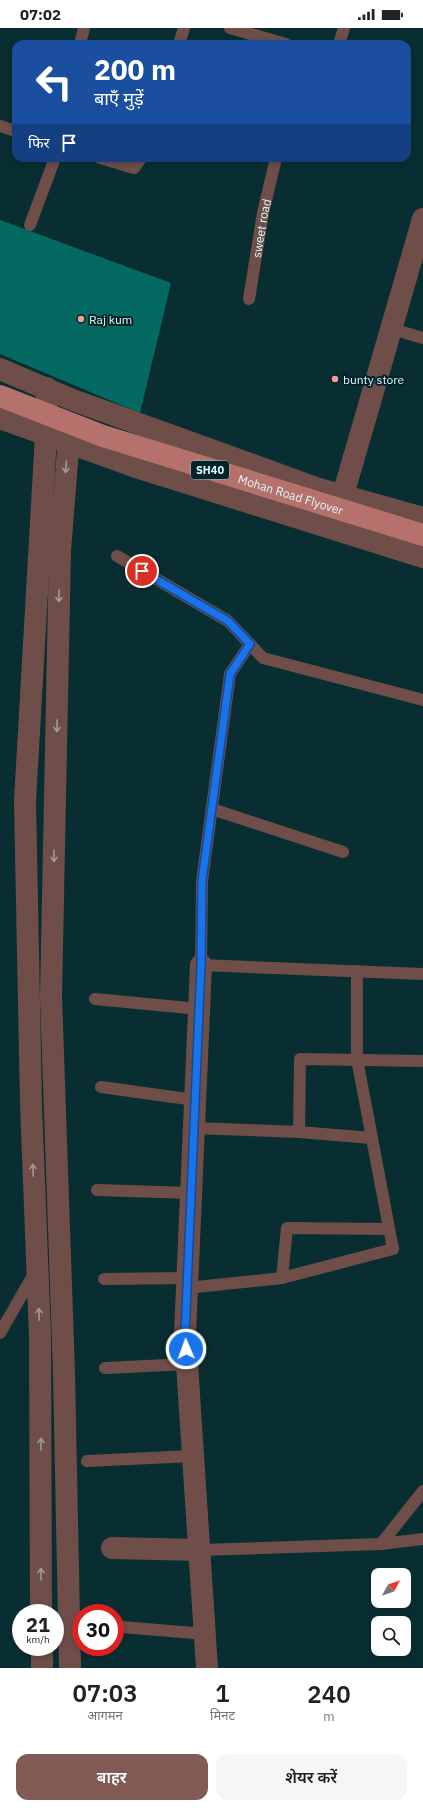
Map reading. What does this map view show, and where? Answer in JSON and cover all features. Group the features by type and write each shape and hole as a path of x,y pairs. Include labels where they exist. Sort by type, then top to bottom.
{"main road":[{"name":"Mohan Road Flyover","path":"0,396 103,436 423,535"}],"street":[{"path":"343,495 423,219"},
{"path":"0,369 72,400 309,486 423,518"},
{"path":"21,378 3,419 68,444 143,470 423,557"},
{"path":"41,1604 40,1336 29,1018 26,786 46,435 47,388"},
{"path":"70,1668 52,1018 60,550 72,400"},
{"path":"26,786 55,785"},
{"path":"201,965 185,1334 207,1668"},
{"path":"29,1018 52,1018"},
{"path":"35,1201 58,1199"},
{"path":"41,1527 67,1528"},
{"path":"112,1548 200,1550"},
{"path":"42,1656 42,1668"}],"lane":[{"path":"81,40 84,28"},
{"path":"180,40 184,28"},
{"path":"230,28 272,40"},
{"path":"341,40 344,28"},
{"path":"0,126 12,130"},
{"path":"30,225 54,162"},
{"path":"114,162 134,168 138,162"},
{"name":"sweet road","path":"249,299 264,213 275,162"},
{"path":"392,329 423,338"},
{"path":"117,556 228,621 263,658 423,700"},
{"path":"250,644 230,674 202,881 201,965 423,974"},
{"path":"212,809 343,852"},
{"path":"104,1279 188,1283 282,1278 393,1249 357,1059 357,971"},
{"path":"96,999 199,1009"},
{"path":"300,1132 300,1059 423,1061"},
{"path":"101,1087 195,1100"},
{"path":"194,1128 300,1132 372,1138"},
{"path":"97,1190 191,1193"},
{"path":"282,1278 287,1228 389,1229"},
{"path":"0,1333 37,1267"},
{"path":"105,1368 187,1364"},
{"path":"87,1461 193,1456"},
{"path":"381,1544 423,1491"},
{"path":"200,1550 381,1544 423,1539"},
{"path":"124,1627 205,1634"}],"building":[{"name":"Raj kum","path":"0,220 171,283 140,413 0,354"}],"place":[{"name":"Raj kum","path":"81,319"},
{"name":"bunty store","path":"335,379"}],"route":[{"path":"142,571 228,621 250,644 230,674 202,881 201,965 185,1334 186,1349"}]}
